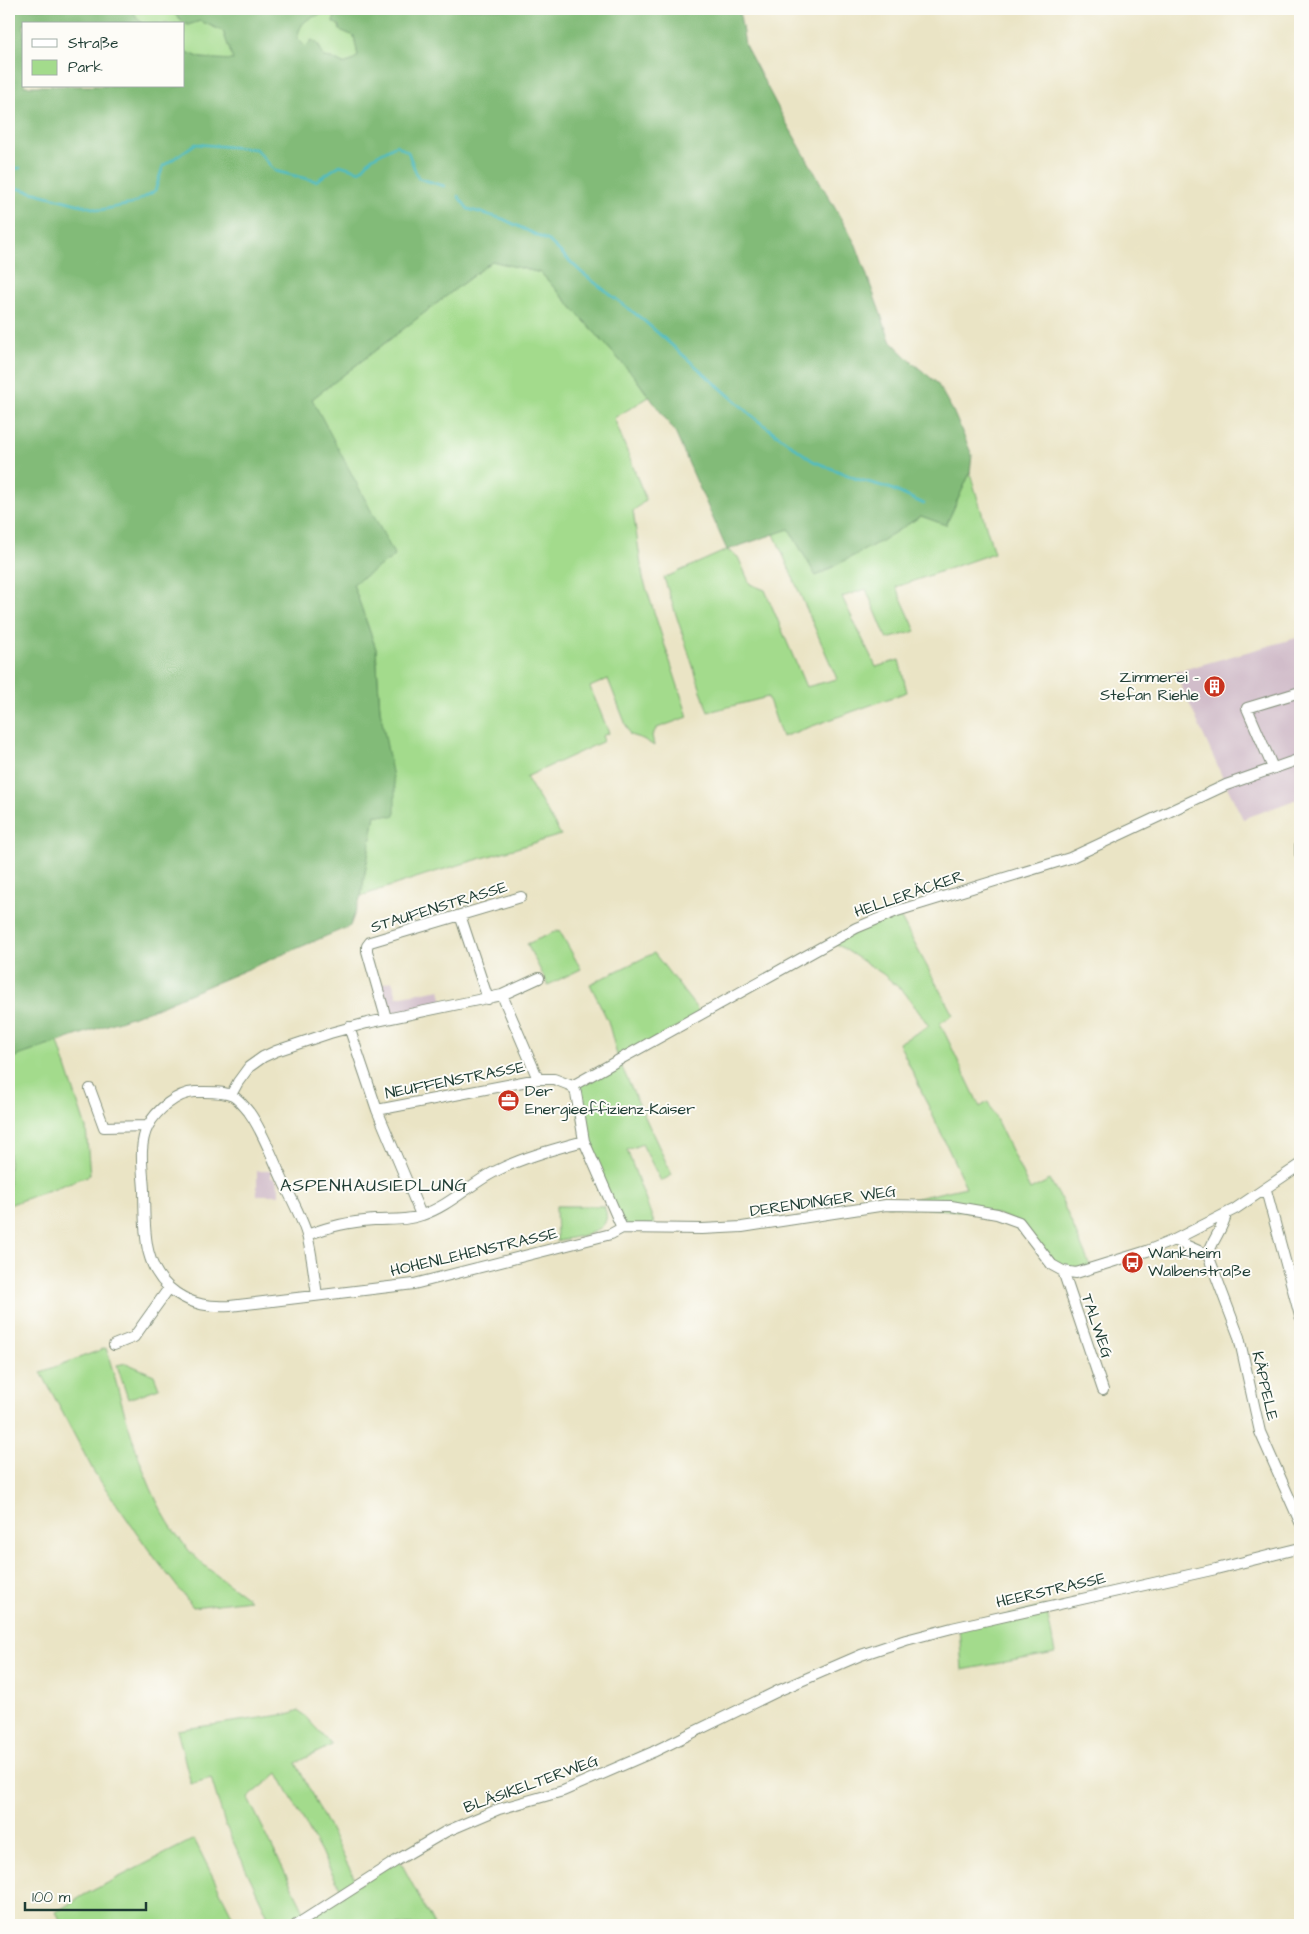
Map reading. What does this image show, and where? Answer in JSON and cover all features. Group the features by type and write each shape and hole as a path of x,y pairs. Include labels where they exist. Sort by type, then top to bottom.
{"street":[{"path":"1273,768 1247,708 1300,692"},
{"name":"HELLERÄCKER","path":"572,1086 856,928 896,911 1070,858 1219,788 1300,759"},
{"path":"1300,845 1300,854"},
{"name":"STAUFENSTRASSE","path":"386,1018 367,951 367,946 370,942 521,898"},
{"path":"460,916 488,999"},
{"path":"231,1095 243,1074 262,1057 284,1048 349,1027 386,1018 488,999 502,995 539,978"},
{"path":"502,995 538,1079"},
{"path":"349,1027 377,1110 421,1215"},
{"name":"NEUFFENSTRASSE","path":"377,1110 538,1079 554,1079 572,1086"},
{"path":"572,1086 576,1094 584,1142 622,1228"},
{"path":"90,1089 104,1126 148,1126"},
{"path":"114,1345 134,1337 169,1288 153,1267 146,1243 142,1146 148,1126 157,1114 170,1101 184,1094 193,1092 231,1095 249,1111 307,1235 317,1295"},
{"path":"307,1235 339,1224 376,1220 402,1220 421,1215 442,1207 473,1185 503,1168 584,1142"},
{"path":"1063,1271 1076,1272 1147,1251 1174,1240 1226,1214 1299,1169"},
{"path":"1266,1190 1300,1316"},
{"name":"DERENDINGER WEG","path":"622,1228 702,1229 742,1227 886,1205 951,1206 997,1214 1019,1222 1052,1265 1063,1271"},
{"path":"1174,1240 1208,1255 1211,1244 1224,1223 1226,1214"},
{"name":"HOHENLEHENSTRASSE","path":"169,1288 197,1304 210,1307 422,1282 611,1234 622,1228"},
{"name":"KÄPPELE","path":"1208,1255 1239,1336 1260,1432 1300,1522"},
{"name":"TALWEG","path":"1063,1271 1103,1390"},
{"name":"HEERSTRASSE","path":"812,1676 861,1655 906,1640 1300,1548"},
{"name":"BLÄSIKELTERWEG","path":"296,1925 399,1859 446,1832 500,1809 563,1791 653,1752 812,1676"}],"shaded area":[{"path":"1300,637 1300,798 1243,819 1175,672"},
{"path":"392,981 397,997 440,989 444,1007 386,1018 377,985"},
{"path":"257,1171 271,1171 271,1178 275,1178 279,1188 279,1195 257,1195"}],"green space":[{"path":"9,9 131,9 141,22 22,22 22,88 185,88 185,51 201,58 233,60 223,31 200,21 188,25 168,9 739,9 745,45 783,117 856,245 890,340 914,364 937,383 953,411 972,455 970,473 946,525 921,516 881,541 816,576 789,529 727,550 674,430 634,376 541,273 492,261 312,399 395,556 353,584 376,649 380,710 395,788 395,816 375,815 361,896 350,926 151,1010 9,1059","holes":["334,10 336,13 333,22 340,26 340,30 354,36 358,56 352,61 343,64 324,57 318,44 312,40 306,47 297,38 302,25 310,18"]},
{"path":"131,9 168,9 184,22 141,22"},
{"path":"334,10 340,30 354,36 358,56 352,61 343,64 324,57 318,44 311,40 306,48 297,38 299,30 306,21"},
{"path":"200,21 223,31 234,61 201,58 185,51 185,23 188,25"},
{"path":"492,261 541,273 634,376 649,397 614,418 646,500 633,511 643,578 688,717 657,728 652,735 654,746 643,739 630,735 608,679 590,687 609,733 602,736 604,741 526,777 561,835 361,896 375,815 380,710 376,649 353,584 312,399"},
{"path":"970,473 994,553 896,587 916,631 887,639 866,589 842,597 876,667 899,660 907,692 782,737 768,697 708,712 664,578 727,550 738,557 750,584 765,590 806,687 837,679 774,534 789,528 816,576 881,541 921,516 946,525"},
{"path":"897,911 953,1015 940,1023 980,1107 988,1102 1030,1190 1050,1180 1061,1199 1091,1268 1063,1271 1019,1223 997,1214 886,1205 966,1187 899,1043 929,1026 905,993 883,974 832,941"},
{"path":"559,930 581,969 548,985 527,944"},
{"path":"654,953 701,1014 618,1059 608,1021 590,984"},
{"path":"58,1042 86,1128 90,1175 9,1205 9,1059"},
{"path":"618,1059 672,1175 661,1181 642,1144 627,1150 656,1228 622,1228 584,1141 572,1086"},
{"path":"556,1206 604,1206 605,1223 592,1232 557,1241"},
{"path":"106,1348 136,1450 156,1500 169,1523 198,1560 250,1600 193,1607 151,1553 94,1472 41,1372"},
{"path":"126,1363 154,1375 159,1388 128,1399 117,1365"},
{"path":"1046,1606 1055,1653 962,1670 959,1627"},
{"path":"299,1710 332,1745 296,1763 358,1885 399,1859 434,1925 272,1925 225,1824 211,1778 191,1784 177,1730 288,1714","holes":["278,1773 344,1895 307,1917 248,1798"]},
{"path":"194,1839 237,1925 63,1925 56,1912 84,1895"}],"waterway":[{"path":"9,186 100,210 132,204 155,191 163,166 195,144 256,149 275,171 316,181 340,165 360,171 372,158 396,145 408,152 418,178 444,186"},
{"path":"9,169 20,168"},
{"path":"458,196 468,209 503,219 549,241 581,272 642,319 757,420 813,461 857,479 889,488 924,504"}],"place":[{"name":"Zimmerei - Stefan Riehle","path":"1215,686"},
{"name":"Der Energieeffizienz-Kaiser","path":"509,1100"},
{"name":"Wankheim Walbenstraße","path":"1132,1262"}],"district":[{"name":"ASPENHAUSIEDLUNG","path":"374,1185"}]}
